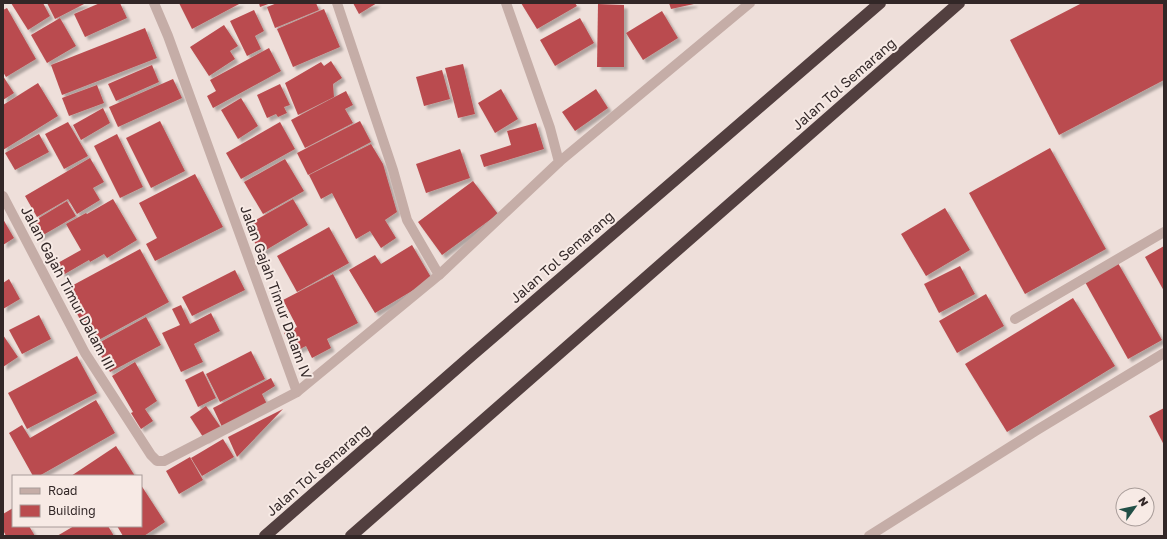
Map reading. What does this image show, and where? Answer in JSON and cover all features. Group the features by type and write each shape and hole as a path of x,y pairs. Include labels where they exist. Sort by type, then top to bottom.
{"highway":[{"name":"Jalan Tol Semarang","path":"265,536 466,360 880,3"},
{"name":"Jalan Tol Semarang","path":"351,536 959,3"}],"street":[{"name":"Jalan Gajah Timur Dalam IV","path":"154,3 168,36 297,392 440,275 559,162 750,3"},
{"path":"337,3 393,170 407,220 440,275"},
{"path":"506,3 550,128 559,162"},
{"name":"Jalan Gajah Timur Dalam III","path":"3,196 85,353 151,455 157,461 164,461 175,457 297,392"},
{"path":"1015,319 1164,232"},
{"path":"869,536 1030,434 1164,353"}],"building":[{"path":"11,3 43,3 50,16 28,30"},
{"path":"47,3 86,3 55,19"},
{"path":"100,3 120,3 127,18 85,37 74,14"},
{"path":"179,3 241,3 192,29"},
{"path":"259,3 271,3 260,7"},
{"path":"277,3 316,3 319,10 275,28 267,7"},
{"path":"353,3 377,3 359,14"},
{"path":"521,3 575,3 577,6 537,29"},
{"path":"669,3 694,3 694,4 671,9"},
{"path":"1082,3 1164,3 1164,80 1059,135 1010,40"},
{"path":"598,4 624,5 624,67 597,67"},
{"path":"7,8 36,59 6,77 3,72 3,10"},
{"path":"324,9 340,47 293,67 277,29"},
{"path":"254,10 264,31 255,36 261,49 247,56 230,21"},
{"path":"662,11 678,38 643,60 626,33"},
{"path":"60,18 76,46 47,63 31,35"},
{"path":"580,18 594,43 555,66 540,40"},
{"path":"224,25 238,46 230,51 235,59 209,76 190,47"},
{"path":"145,28 157,58 62,95 51,65"},
{"path":"269,48 281,71 213,108 207,96 216,91 210,80"},
{"path":"331,61 342,78 333,84 334,97 298,115 285,83 321,62 324,66"},
{"path":"463,64 475,114 458,118 445,68"},
{"path":"152,65 159,82 116,101 108,84"},
{"path":"442,70 450,99 424,106 416,77"},
{"path":"3,76 14,93 3,100"},
{"path":"173,79 182,98 118,127 109,107"},
{"path":"38,83 58,116 3,150 3,105"},
{"path":"280,84 290,105 284,107 287,113 278,117 276,114 267,118 257,95"},
{"path":"97,85 104,103 69,116 62,98"},
{"path":"501,89 518,119 495,133 478,103"},
{"path":"596,89 608,108 575,131 562,112"},
{"path":"346,91 353,105 345,109 353,123 305,148 291,120"},
{"path":"241,98 258,126 238,139 221,110"},
{"path":"103,108 110,123 81,140 73,125"},
{"path":"160,121 185,171 151,188 126,138"},
{"path":"360,121 371,142 308,175 297,153"},
{"path":"68,122 88,156 64,169 45,134"},
{"path":"280,122 295,149 241,179 226,153"},
{"path":"536,123 544,149 484,167 480,155 511,145 507,131"},
{"path":"39,134 49,152 15,170 5,153"},
{"path":"117,134 143,187 120,198 94,146"},
{"path":"371,144 383,164 397,212 385,220 396,238 381,248 370,231 356,239 332,193 321,199 309,175"},
{"path":"1050,148 1106,249 1025,294 969,193"},
{"path":"460,149 470,178 426,193 416,164"},
{"path":"90,158 104,182 93,188 100,200 77,214 68,199 37,217 25,196"},
{"path":"285,159 304,191 263,214 244,182"},
{"path":"195,174 223,227 155,261 146,244 157,238 139,203"},
{"path":"473,181 498,214 442,255 418,222"},
{"path":"113,199 137,240 107,258 104,254 90,262 89,260 63,275 56,264 81,250 66,224"},
{"path":"293,199 308,225 261,253 245,226"},
{"path":"67,201 76,216 38,238 29,224"},
{"path":"945,208 970,250 926,276 901,234"},
{"path":"3,219 14,238 3,245"},
{"path":"329,227 349,263 297,292 277,256"},
{"path":"412,245 432,279 375,313 349,270 375,255 381,264"},
{"path":"1164,246 1164,291 1145,257"},
{"path":"140,249 169,302 93,343 64,290"},
{"path":"1118,263 1162,340 1128,359 1085,282"},
{"path":"960,266 975,294 939,313 924,284"},
{"path":"235,270 245,290 192,316 182,297"},
{"path":"333,274 358,323 327,339 331,348 312,358 306,346 294,352 284,333 297,327 283,300"},
{"path":"9,279 20,299 3,309 3,283"},
{"path":"986,294 1004,326 957,353 939,321"},
{"path":"1073,298 1115,366 1007,432 965,364"},
{"path":"181,305 190,324 211,313 220,331 194,344 203,362 181,372 162,333 180,325 172,309"},
{"path":"39,315 51,339 22,354 9,330"},
{"path":"146,317 161,345 110,372 95,345"},
{"path":"3,335 18,357 3,367"},
{"path":"251,351 265,379 220,402 206,374"},
{"path":"77,356 97,393 27,429 8,393"},
{"path":"135,362 157,401 145,409 153,421 141,429 112,376"},
{"path":"203,371 216,398 198,407 185,380"},
{"path":"271,378 275,386 262,394 268,406 223,429 213,408"},
{"path":"96,400 115,433 41,475 32,475 9,433 22,425 30,438"},
{"path":"206,406 222,429 205,440 190,417"},
{"path":"1164,408 1164,445 1149,416"},
{"path":"283,409 237,457 228,437"},
{"path":"223,439 234,457 202,476 191,458"},
{"path":"116,446 134,475 72,475"},
{"path":"190,457 203,480 179,494 166,471"},
{"path":"142,487 165,522 144,536 123,536 118,527 142,527"},
{"path":"12,509 12,527 30,527 35,536 6,536 3,530 3,514"},
{"path":"72,527 109,527 114,536 57,536"}]}
